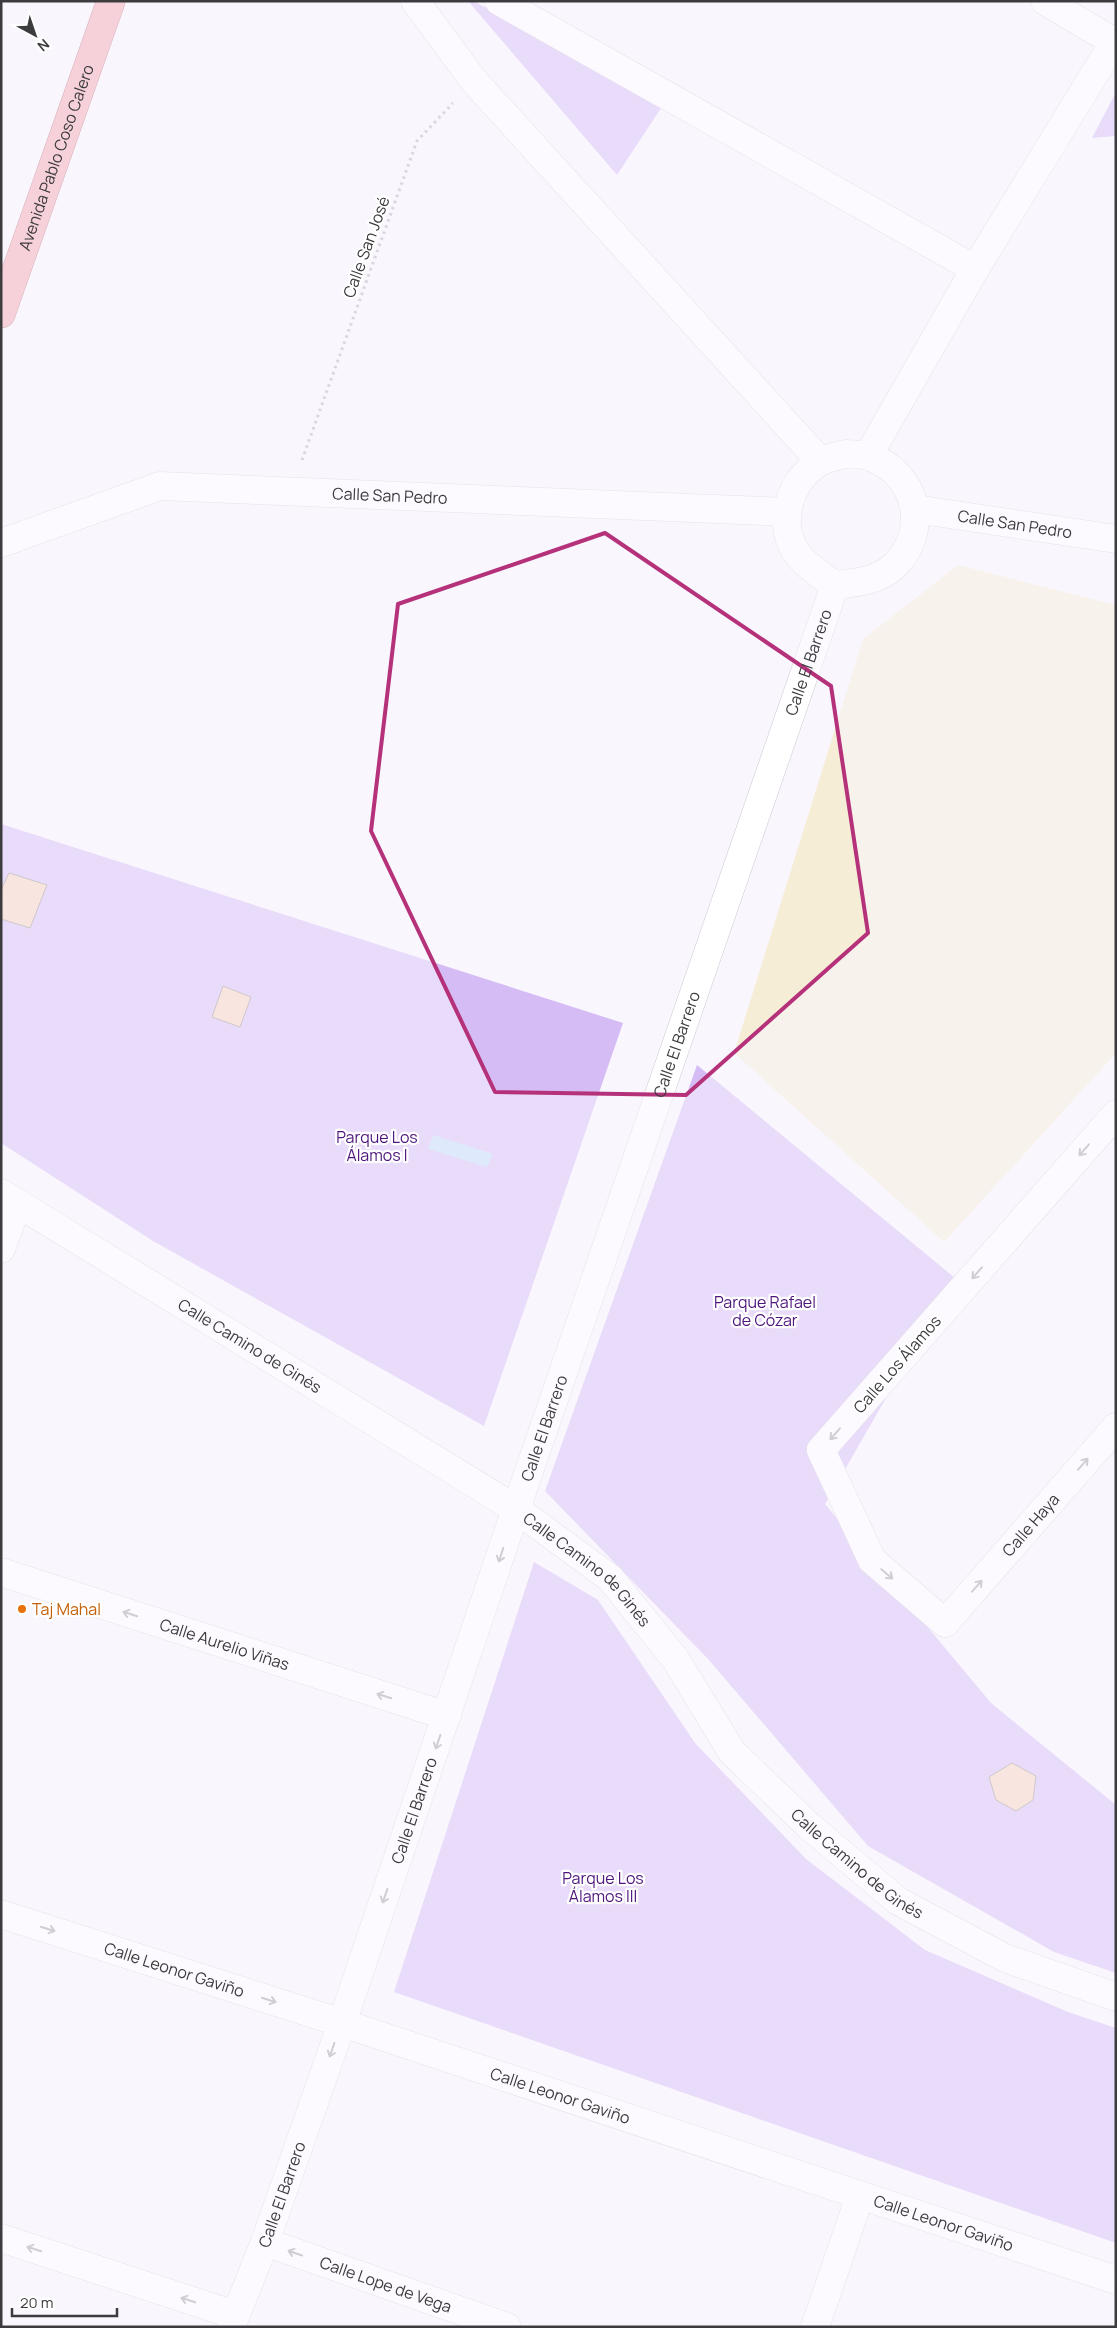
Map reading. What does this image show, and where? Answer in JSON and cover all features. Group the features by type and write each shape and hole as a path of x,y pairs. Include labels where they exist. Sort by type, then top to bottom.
{"main road":[{"name":"Avenida Pablo Coso Calero","path":"1,314 111,1"}],"street":[{"path":"415,1 474,81 820,461"},
{"path":"499,1 975,270"},
{"path":"868,456 975,270 1115,41 1045,1"},
{"path":"846,454 868,456 894,470 908,487 915,508 914,530 907,552 892,569 865,581 835,585 813,571 798,554 788,534 787,512 791,494 802,475 820,461 846,454"},
{"name":"Calle San Pedro","path":"1,542 160,486 787,512"},
{"name":"Calle San Pedro","path":"915,508 1116,539"},
{"name":"Calle El Barrero","path":"233,2321 265,2242 342,2023 516,1509 835,585"},
{"name":"Calle Los Álamos","path":"945,1623 872,1560 821,1450 1116,1114"},
{"path":"1,1249 9,1198"},
{"name":"Calle Camino de Ginés","path":"9,1198 516,1509 610,1578 676,1660 732,1752 809,1826 898,1901 1005,1958 1116,1997"},
{"name":"Calle Haya","path":"945,1623 1116,1427"},
{"name":"Calle Aurelio Viñas","path":"1,1572 447,1716"},
{"name":"Calle Leonor Gaviño","path":"1,1914 342,2023 1116,2280"},
{"path":"815,2327 860,2196"},
{"path":"1,2238 233,2321"},
{"name":"Calle Lope de Vega","path":"265,2242 507,2327"}],"path":[{"name":"Calle San José","path":"310,439 417,141 474,81"}],"highlighted area":[{"path":"605,533 831,686 868,933 686,1095 495,1092 371,831 398,604"}],"shaded area":[{"path":"958,565 1116,605 1116,1053 944,1242 734,1053 863,639"}],"green space":[{"path":"468,1 473,1 667,99 617,175"},
{"path":"1116,92 1116,136 1092,138"},
{"name":"Parque Los Álamos I","path":"1,824 623,1023 484,1426 153,1241 1,1143"},
{"name":"Parque Rafael de Cózar","path":"697,1065 955,1278 825,1504 991,1703 1116,1805 1116,1973 1054,1952 868,1846 708,1659 545,1491"},
{"name":"Parque Los Álamos III","path":"534,1562 598,1600 695,1743 806,1859 925,1950 1068,2012 1116,2028 1116,2243 394,1992"}],"water":[{"path":"433,1135 493,1154 487,1167 428,1149"}],"building":[{"path":"9,873 47,885 30,928 1,919 1,890"},
{"path":"223,986 251,997 240,1027 212,1017"},
{"path":"1012,1763 1036,1776 1033,1800 1016,1811 996,1800 989,1777"}],"place":[{"name":"Taj Mahal","path":"22,1609"}]}
